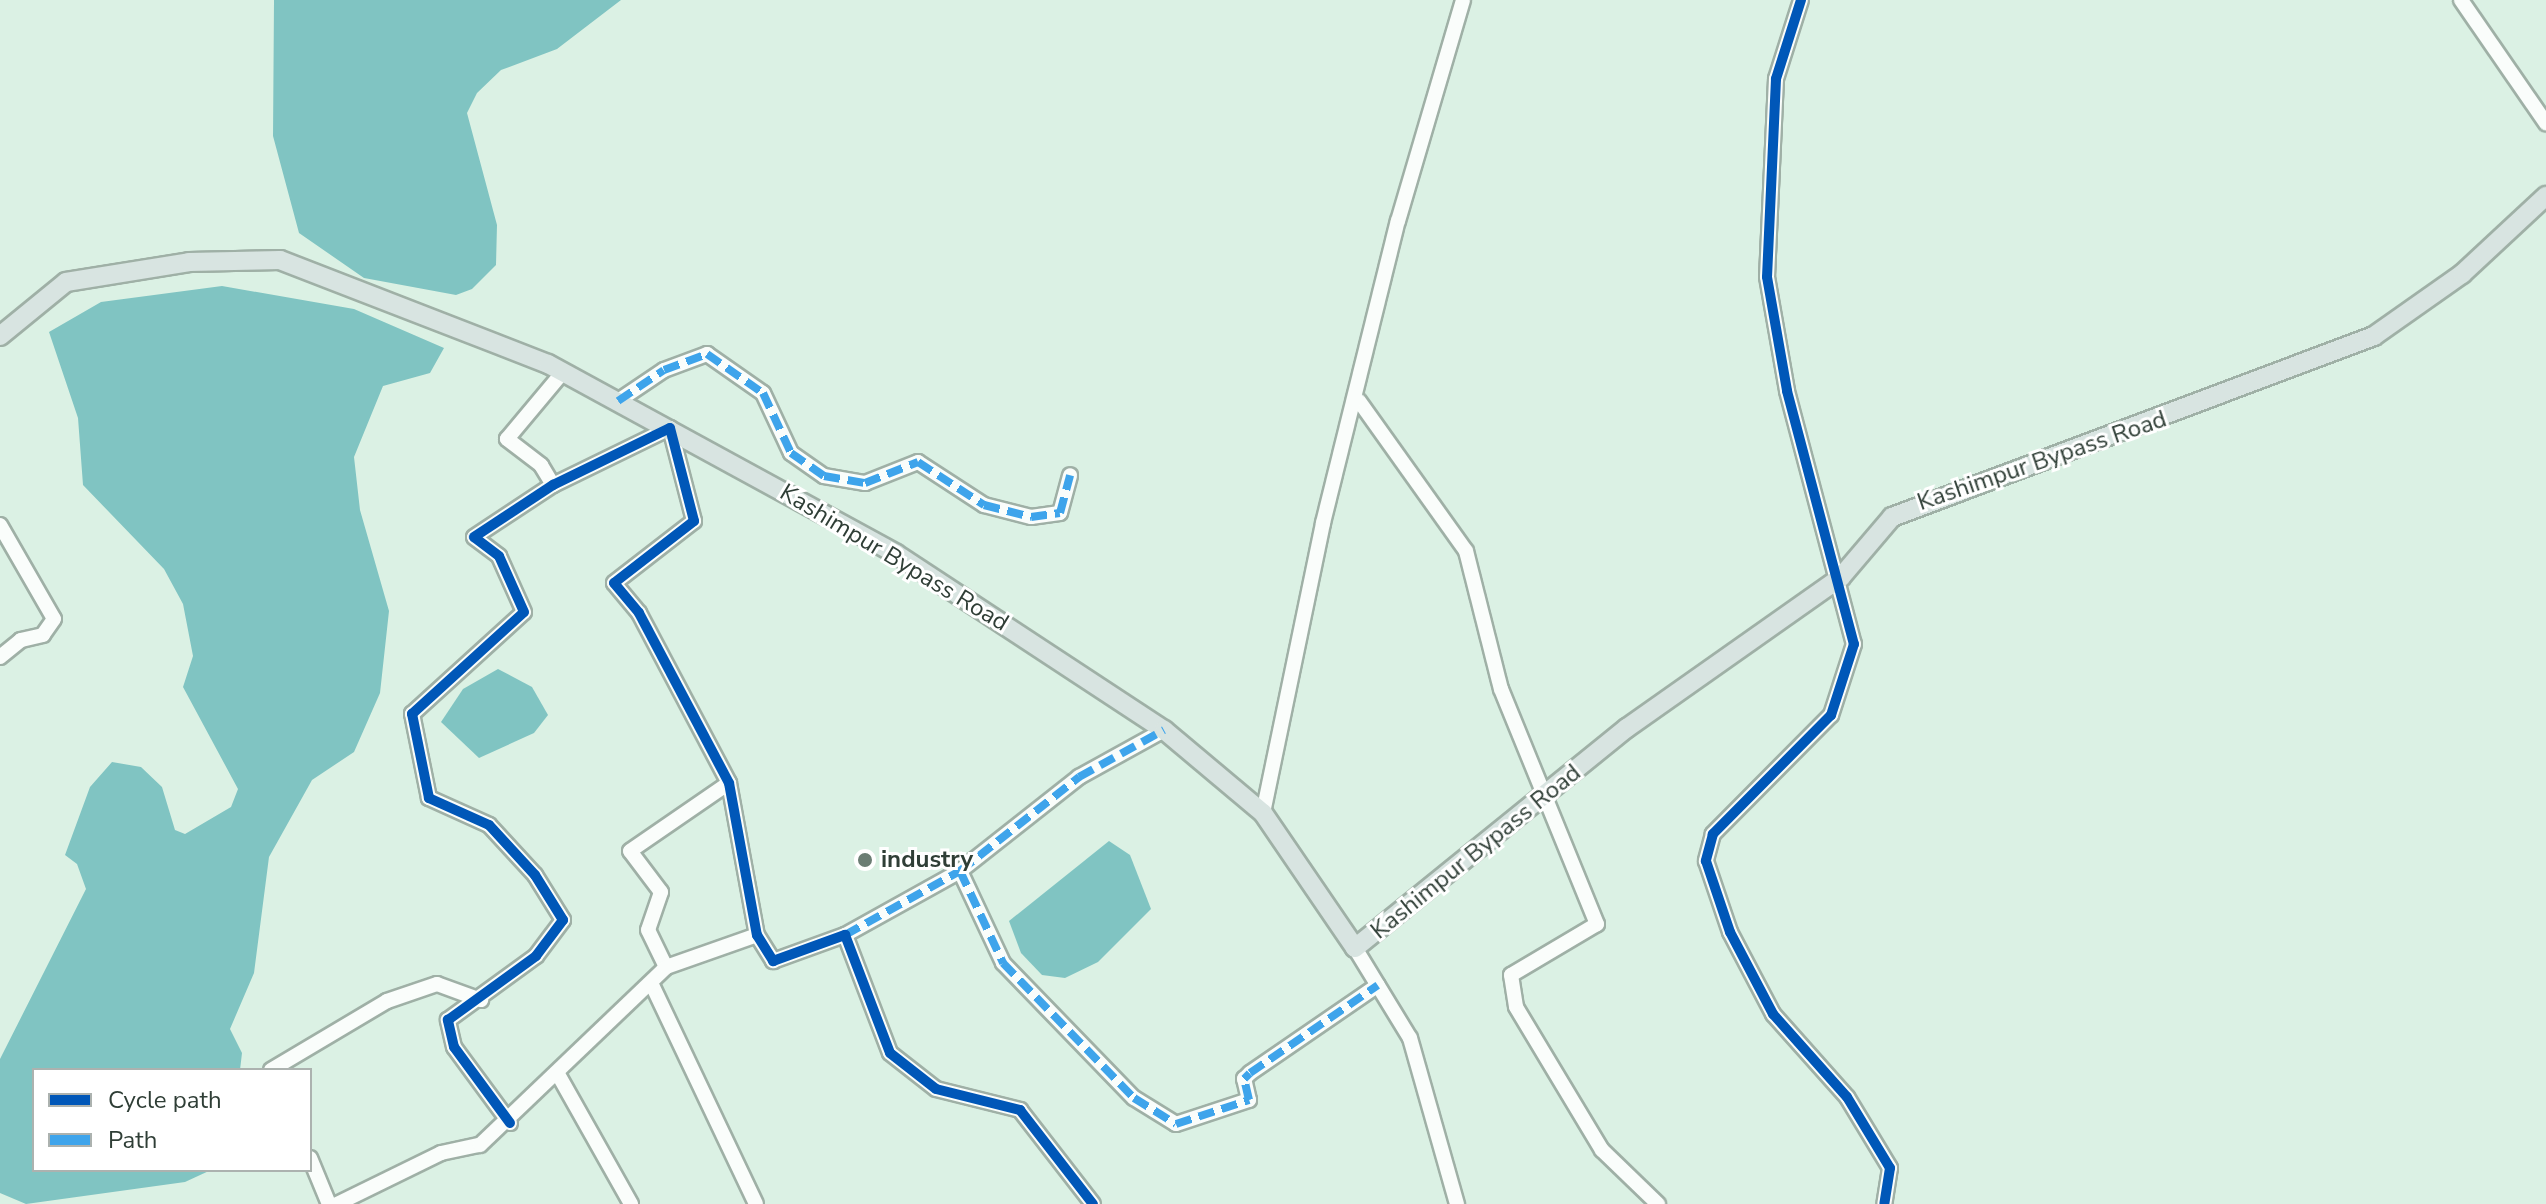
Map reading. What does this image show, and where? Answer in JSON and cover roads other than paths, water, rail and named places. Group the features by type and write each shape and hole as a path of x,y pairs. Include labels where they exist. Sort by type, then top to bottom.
{"main road":[{"name":"Kashimpur Bypass Road","path":"0,336 66,282 189,262 280,260 563,372 896,554 1164,730 1263,813 1355,948 1546,799 1627,728 1841,577 1911,506 2129,432 2374,336 2462,274 2546,196"}],"street":[{"path":"1263,813 1323,523 1359,401 1398,221 1463,0"},
{"path":"1801,0 1776,79 1767,277 1787,391 1841,577 1854,644 1831,715 1713,834 1706,861 1730,932 1773,1014 1847,1097 1890,1168 1884,1204"},
{"path":"2461,0 2546,123"},
{"path":"618,401 664,370 707,354 763,393 791,453 824,476 865,483 918,462 984,505 1031,517 1060,513 1070,475"},
{"path":"553,485 541,465 507,439 563,372"},
{"path":"1359,401 1466,551 1501,689 1597,924 1511,975 1516,1007 1602,1150 1658,1204"},
{"path":"510,1123 454,1047 448,1020 481,1000 536,956 563,920 535,875 489,825 429,798 412,714 524,612 499,556 474,537 553,485 670,428 694,521 614,583 639,613 729,783 757,935 773,961 845,935 960,871 1079,777 1164,730"},
{"path":"0,525 54,619 43,635 21,640 0,657"},
{"path":"666,967 648,930 661,892 630,851 729,783"},
{"path":"960,871 1003,963 1134,1098 1176,1124 1249,1100 1244,1079 1250,1073 1378,985"},
{"path":"337,1204 441,1153 480,1145 510,1123 653,987 666,967 757,935"},
{"path":"845,935 890,1053 936,1089 1020,1110 1093,1204"},
{"path":"1355,948 1410,1038 1457,1204"},
{"path":"275,1068 412,992 437,984 481,1000"},
{"path":"653,987 756,1204"},
{"path":"559,1076 631,1204"},
{"path":"312,1163 329,1204"}],"water":[{"path":"274,0 621,0 557,49 501,70 477,93 467,113 497,225 496,265 472,289 456,295 364,278 299,233 273,136"},
{"path":"222,286 354,309 444,348 430,373 383,386 354,457 360,510 389,611 380,693 354,752 312,780 269,857 254,973 230,1029 242,1053 240,1068 32,1068 32,1172 207,1172 185,1182 26,1204 0,1193 0,1059 86,889 77,864 65,855 90,787 112,762 141,767 162,787 175,830 185,834 231,807 238,789 183,687 193,656 183,604 164,569 83,485 78,418 49,332 101,302"},
{"path":"498,669 532,687 548,715 534,733 479,758 441,722 463,689"},
{"path":"1109,841 1130,855 1151,909 1098,962 1065,978 1042,975 1021,953 1009,921"}],"place":[{"name":"industry","path":"865,860"}]}
